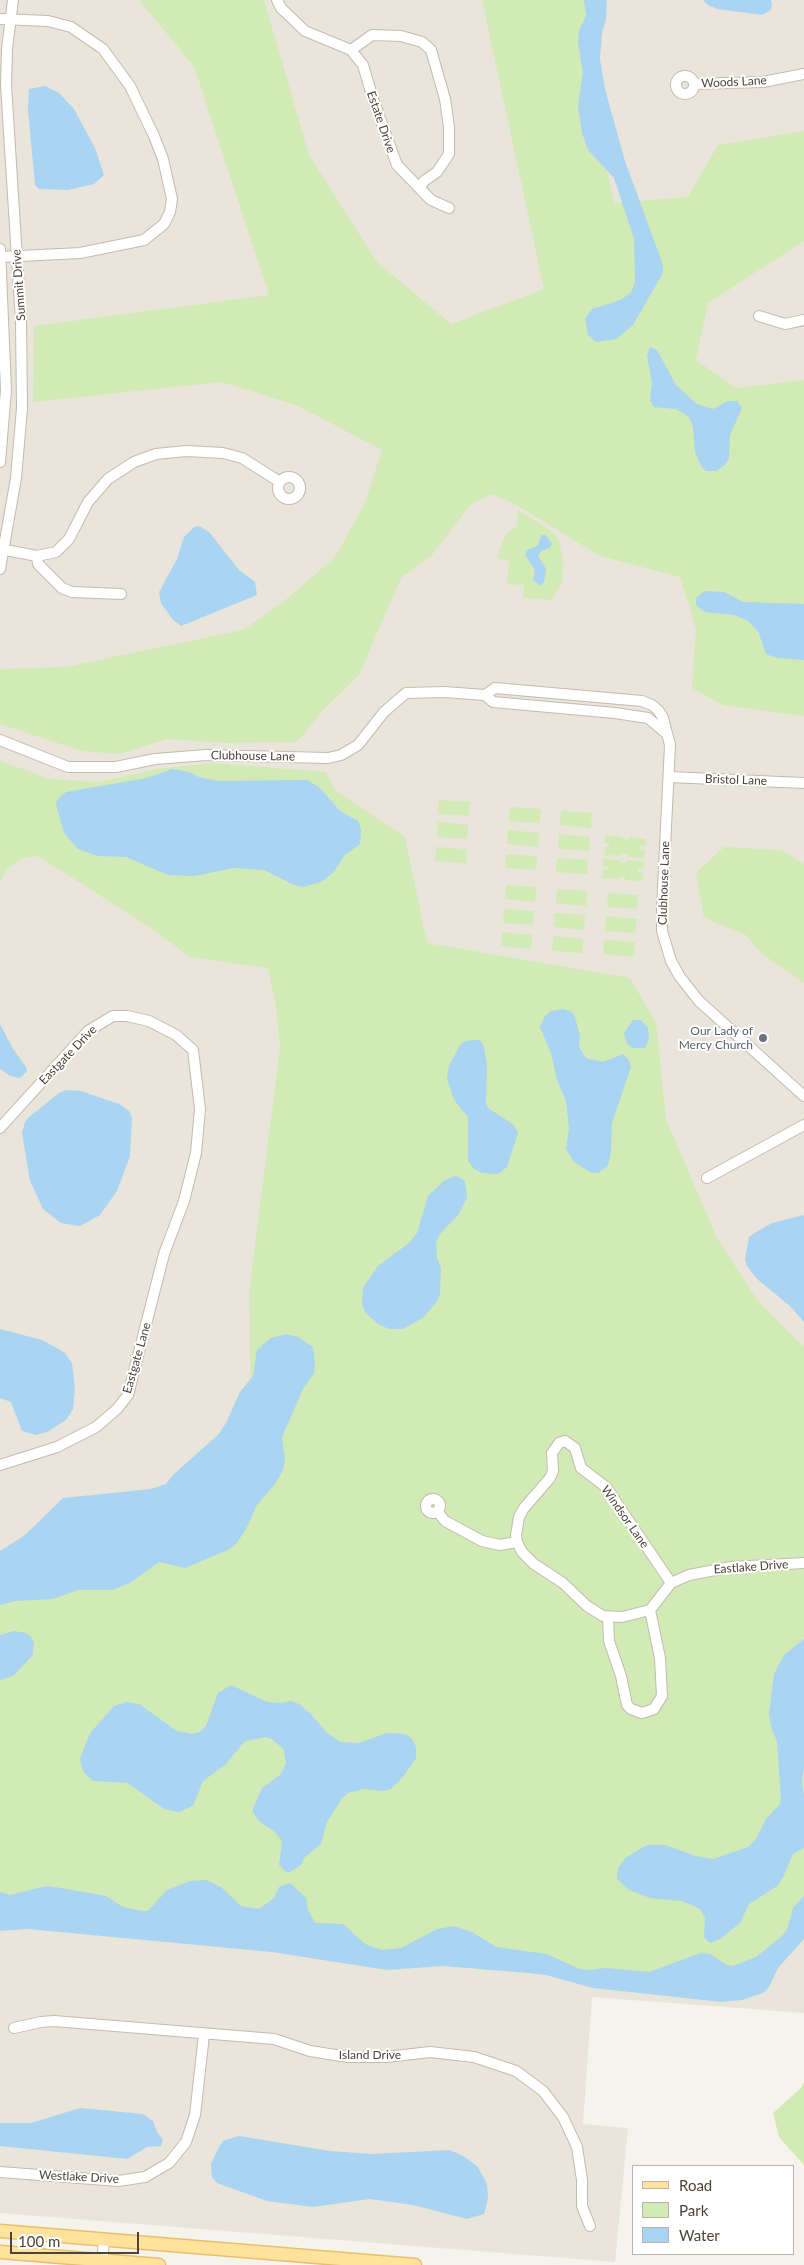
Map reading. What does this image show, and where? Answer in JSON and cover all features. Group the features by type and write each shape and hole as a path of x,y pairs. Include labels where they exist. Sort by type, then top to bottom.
{"main road":[{"path":"0,2231 415,2265"},
{"path":"0,2252 102,2263 159,2265"}],"street":[{"name":"Summit Drive","path":"0,569 16,478 22,408 22,338 6,84 5,19 13,0"},
{"path":"277,0 281,8 305,31 351,50 372,35 401,36 422,42 431,50 445,98 449,127 449,154 437,172 424,181 420,188"},
{"path":"0,257 80,253 144,240 164,224 170,212 172,199 163,160 154,136 130,86 103,49 71,27 48,21 5,19"},
{"name":"Estate Drive","path":"351,50 363,65 397,165 436,203 449,208"},
{"name":"Woods Lane","path":"694,84 763,82 804,74"},
{"name":"Summit Drive","path":"0,249 6,390 0,462"},
{"path":"759,316 785,324 804,320"},
{"path":"2,549 37,556 50,554 61,548 69,539 88,502 108,479 134,462 156,454 186,450 229,454 253,464 280,482"},
{"path":"37,556 38,564 62,588 72,592 120,594"},
{"name":"Clubhouse Lane","path":"485,695 494,688 642,701 652,704 658,710 670,745 662,931 672,961 680,977 699,1002 804,1096"},
{"name":"Clubhouse Lane","path":"0,740 68,767 116,767 155,759 206,755 328,758 341,755 358,745 384,712 406,693 444,692 485,695 493,702 606,712 648,718 667,734"},
{"name":"Bristol Lane","path":"669,777 804,782"},
{"name":"Eastgate Drive","path":"0,1128 93,1027 103,1020 120,1015 142,1019 176,1035 193,1050 200,1109 196,1153 191,1179"},
{"path":"708,1178 804,1125"},
{"name":"Eastgate Lane","path":"0,1465 57,1447 96,1426 117,1409 128,1395 164,1254 191,1179"},
{"name":"Windsor Lane","path":"517,1542 516,1535 519,1517 524,1508 550,1478 553,1471 552,1452 559,1443 565,1441 575,1448 581,1468 606,1487 671,1583"},
{"path":"438,1511 445,1521 482,1541 500,1545 517,1542 522,1552 534,1564 563,1583 596,1613 608,1617 634,1615 650,1610 671,1583"},
{"name":"Eastlake Drive","path":"671,1583 689,1575 718,1568 804,1563"},
{"path":"608,1617 609,1641 621,1676 627,1705 631,1709 642,1713 654,1710 662,1696 660,1658 650,1610"},
{"name":"Island Drive","path":"14,2028 54,2021 274,2040 310,2051 348,2057 386,2057 430,2052 474,2057 516,2071 543,2091 564,2116 577,2147 582,2180 582,2206 590,2226"},
{"name":"Westlake Drive","path":"0,2172 118,2181 145,2177 169,2163 186,2142 195,2116 204,2035"},
{"path":"102,2263 104,2240"}],"shaded area":[{"path":"0,0 804,0 804,2013 592,1997 583,2124 628,2128 615,2262 0,2213"}],"green space":[{"path":"139,0 264,0 309,155 377,262 451,324 544,289 482,0 587,0 589,100 615,203 688,197 718,145 804,131 804,241 708,303 696,360 736,388 804,380 804,716 723,705 692,688 696,629 680,577 600,556 515,504 491,494 470,505 431,556 401,578 359,675 325,708 297,742 227,743 167,739 119,754 82,751 0,724 0,669 65,667 243,630 282,603 335,557 364,505 382,450 296,405 221,382 33,402 34,326 269,295 194,66"},
{"path":"518,510 551,531 559,540 563,561 562,582 552,600 523,598 524,585 507,584 509,560 498,559 499,550 506,534 517,526"},
{"path":"0,761 51,779 98,782 157,769 213,763 326,772 335,790 405,837 427,943 630,978 656,1023 666,1119 717,1238 757,1300 804,1347 804,1924 746,1974 710,1986 0,1918 0,1573 132,1558 251,1407 249,1293 280,1048 276,1006 268,968 190,957 145,924 38,856 22,858 6,870 0,882"},
{"path":"439,800 470,802 469,816 438,814"},
{"path":"510,807 541,809 540,823 509,821"},
{"path":"561,811 592,813 591,828 560,825"},
{"path":"438,822 468,825 467,839 437,837"},
{"path":"508,830 539,833 538,847 507,844"},
{"path":"559,834 590,837 589,851 558,849"},
{"path":"605,835 623,837 623,839 629,840 629,837 646,839 646,846 640,846 640,849 645,850 645,858 628,857 627,854 622,854 621,856 604,855 605,847 609,847 609,844 605,843"},
{"path":"436,847 467,849 466,863 435,861"},
{"path":"724,847 781,850 804,864 804,983 761,953 746,935 704,918 696,873"},
{"path":"506,854 537,856 536,870 505,868"},
{"path":"557,858 588,860 587,874 556,872"},
{"path":"603,859 621,860 621,863 626,863 627,860 644,862 644,869 638,869 638,873 643,873 643,881 625,880 625,877 620,877 619,879 602,878 602,870 608,870 608,867 603,866"},
{"path":"506,885 537,887 535,902 505,899"},
{"path":"557,889 587,891 586,906 556,903"},
{"path":"608,893 638,895 637,909 607,907"},
{"path":"504,909 534,911 533,925 503,923"},
{"path":"555,913 585,915 584,930 554,927"},
{"path":"606,916 637,919 635,933 605,931"},
{"path":"502,932 532,935 531,949 501,946"},
{"path":"553,936 583,939 582,953 552,951"},
{"path":"604,940 635,942 633,957 603,954"},
{"path":"804,2082 804,2165 779,2137 773,2113 801,2088"}],"water":[{"path":"584,0 607,0 600,59 605,89 625,161 663,265 663,273 633,325 616,339 596,342 588,335 585,319 592,309 620,300 631,293 635,281 634,239 614,178 588,150 582,133 578,106 583,73 578,42 579,31 586,16"},
{"path":"703,0 771,0 772,5 771,10 762,15 717,9 708,5"},
{"path":"45,86 59,93 74,109 95,148 104,175 94,184 68,190 39,189 35,185 28,110 29,89"},
{"path":"650,347 657,350 676,385 697,404 713,409 728,401 737,401 742,408 730,435 729,458 725,465 716,471 706,471 701,466 695,452 693,426 688,416 676,409 654,407 650,400 652,383 647,356"},
{"path":"199,526 209,532 239,570 255,582 257,595 181,626 173,620 161,603 159,592 177,559 184,537 194,527"},
{"path":"542,535 545,535 552,543 550,548 541,551 538,556 546,569 544,582 540,586 533,580 535,570 525,555 527,550 537,546"},
{"path":"705,591 724,592 743,602 804,604 804,660 777,658 766,654 758,631 748,621 734,615 705,612 699,608 696,604 696,598"},
{"path":"172,769 218,781 307,780 320,788 340,811 358,821 361,829 360,844 345,855 333,873 321,882 303,887 294,885 264,870 234,868 194,876 168,875 126,857 98,856 78,849 64,833 56,805 57,800 66,792 147,778"},
{"path":"563,1009 572,1012 575,1017 580,1036 579,1047 586,1058 603,1062 623,1054 629,1060 631,1067 612,1123 611,1151 608,1166 598,1173 592,1173 574,1162 566,1149 569,1129 566,1101 557,1080 551,1053 540,1027 545,1016 551,1011"},
{"path":"633,1020 641,1020 648,1028 649,1038 645,1048 634,1048 627,1044 624,1033"},
{"path":"0,1024 13,1049 26,1067 27,1071 20,1078 10,1076 0,1069"},
{"path":"480,1040 484,1047 487,1064 486,1104 488,1108 514,1125 518,1133 507,1167 498,1174 482,1173 474,1169 468,1161 468,1117 454,1100 447,1078 449,1066 460,1045 466,1041"},
{"path":"66,1090 81,1091 119,1104 129,1111 132,1118 130,1156 117,1191 100,1215 80,1226 61,1223 43,1209 30,1181 22,1133 25,1122 29,1117 59,1093"},
{"path":"456,1176 465,1181 467,1198 458,1215 439,1235 436,1243 437,1258 441,1267 438,1300 424,1317 403,1329 389,1329 378,1324 365,1312 362,1304 363,1288 378,1266 409,1243 417,1233 428,1196 445,1180"},
{"path":"804,1215 804,1322 790,1306 757,1279 747,1266 745,1259 749,1237 772,1223"},
{"path":"0,1329 42,1340 64,1352 72,1363 75,1389 73,1409 66,1420 47,1432 36,1435 22,1431 11,1402 0,1398"},
{"path":"286,1334 298,1337 313,1347 314,1373 303,1389 282,1437 285,1462 282,1472 275,1484 257,1505 245,1531 235,1545 228,1550 185,1568 159,1562 130,1583 113,1590 78,1590 53,1599 15,1601 0,1605 0,1551 25,1535 63,1498 151,1489 166,1484 174,1474 218,1435 226,1423 240,1392 253,1376 257,1350 271,1338"},
{"path":"14,1631 26,1633 31,1637 34,1643 33,1655 13,1676 0,1680 0,1635"},
{"path":"804,1639 804,1767 802,1783 804,1795 804,1848 793,1854 777,1886 749,1904 740,1923 720,1939 710,1943 704,1937 705,1918 700,1909 682,1901 650,1898 629,1890 617,1879 618,1868 625,1858 647,1845 665,1845 696,1856 713,1859 748,1847 756,1839 766,1819 780,1804 781,1799 777,1742 771,1727 769,1713 774,1674 785,1654"},
{"path":"231,1685 267,1702 280,1703 291,1701 299,1704 310,1713 326,1732 340,1742 359,1743 387,1733 406,1734 413,1740 416,1747 416,1758 403,1777 391,1789 384,1791 364,1789 348,1793 342,1798 327,1822 321,1844 304,1858 301,1865 290,1872 286,1872 279,1865 282,1841 276,1833 258,1820 253,1812 262,1788 281,1774 286,1763 284,1750 272,1739 265,1737 245,1741 225,1765 203,1781 193,1806 179,1812 164,1809 128,1783 93,1781 83,1771 80,1759 91,1732 114,1706 127,1702 139,1704 177,1731 192,1734 200,1732 206,1726 218,1693"},
{"path":"207,1880 221,1887 241,1906 259,1909 274,1898 279,1887 290,1883 306,1898 308,1910 315,1923 343,1924 365,1944 382,1950 401,1948 437,1929 454,1926 472,1932 496,1947 547,1954 579,1969 606,1968 649,1972 701,1953 710,1954 727,1965 733,1966 756,1957 780,1938 787,1930 793,1908 804,1896 804,1939 778,1968 769,1987 763,1993 742,2000 722,2002 593,1988 546,1975 528,1973 443,1966 387,1970 272,1952 28,1929 0,1931 0,1892 10,1895 46,1886 55,1887 106,1896 123,1907 148,1911 167,1890 190,1881"},
{"path":"80,2108 143,2114 153,2121 157,2132 163,2140 161,2146 147,2147 127,2159 0,2146 0,2123 31,2123"},
{"path":"239,2136 330,2151 372,2154 450,2150 465,2157 478,2167 487,2184 488,2199 484,2214 467,2219 413,2205 370,2199 313,2207 267,2201 217,2183 212,2177 211,2164 219,2147 223,2141"}],"place":[{"name":"Our Lady of Mercy Church","path":"763,1038"}]}
